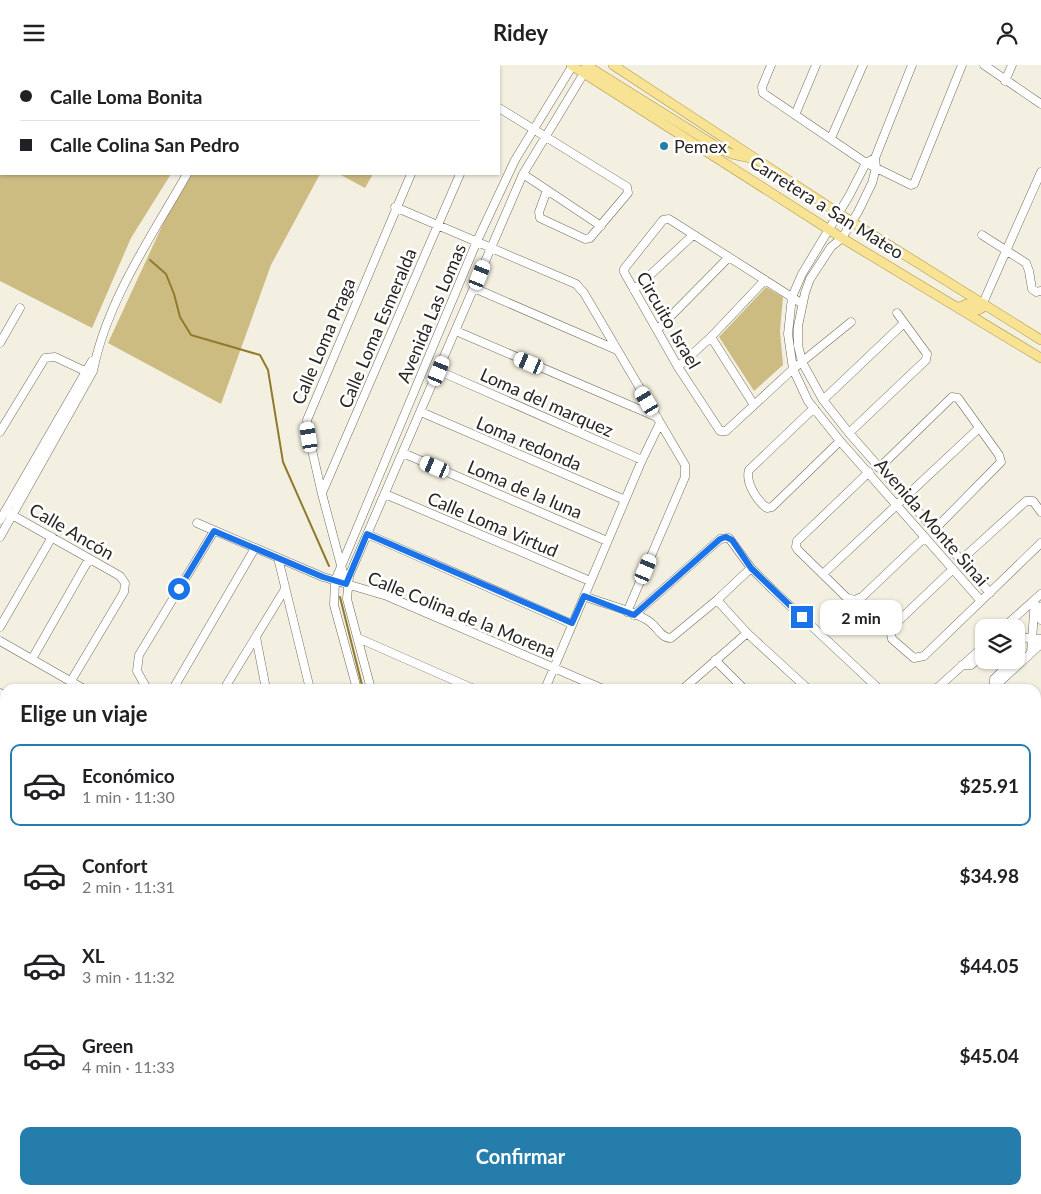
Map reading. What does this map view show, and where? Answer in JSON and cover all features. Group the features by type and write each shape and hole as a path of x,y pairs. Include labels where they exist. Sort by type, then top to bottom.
{"main road":[{"name":"Carretera a San Mateo","path":"572,65 586,67 842,237 1041,358"},
{"name":"Carretera a San Mateo","path":"613,65 852,222 1041,340"},
{"path":"586,67 718,148 732,154 756,159"},
{"path":"959,307 967,304 978,309 982,308 983,303"}],"street":[{"name":"Avenida Las Lomas","path":"356,684 334,605 335,581 477,241 515,160 572,65"},
{"path":"771,65 762,87 763,93 866,163 909,185 914,185 962,65"},
{"path":"795,115 816,65"},
{"path":"831,138 862,65"},
{"path":"876,168 875,158 912,65"},
{"path":"984,65 1041,104"},
{"path":"1005,81 1012,65"},
{"name":"Avenida Las Lomas","path":"346,584 439,371 490,247 523,175 586,67"},
{"path":"500,109 627,187 628,193 590,238 585,239 540,218 539,212 547,190"},
{"path":"866,163 875,158"},
{"name":"Avenida Monte Sinai","path":"866,163 830,229 802,273 792,297 788,334 793,369 801,389 814,409 981,601 990,593 849,433 823,400 802,362 798,345 802,303 810,279 830,247 842,237 852,222 872,183 876,168"},
{"path":"983,303 1041,172"},
{"path":"0,537 9,513 97,353 119,296 186,175"},
{"name":"Calle Loma Praga","path":"370,684 347,599 346,584 309,437 308,412 395,207 411,175"},
{"name":"Calle Loma Esmeralda","path":"322,494 436,225 460,175"},
{"path":"523,175 600,226"},
{"path":"395,207 576,284 584,293 659,420 686,469 685,477 630,614"},
{"name":"Circuito Israel","path":"802,303 669,219 663,220 625,266 624,272 678,367 720,431 726,431 793,369 851,321"},
{"path":"634,290 693,235"},
{"path":"982,235 1026,263 1032,289 1036,292 1041,291"},
{"path":"657,330 729,257"},
{"path":"678,367 711,337 765,280"},
{"path":"474,288 617,350"},
{"path":"0,343 20,308"},
{"path":"849,433 926,360 927,354 897,313"},
{"path":"823,400 904,323"},
{"path":"456,331 659,420"},
{"path":"711,337 754,405"},
{"path":"0,520 9,513 93,371 97,353"},
{"path":"0,432 45,358 55,357 87,372"},
{"name":"Loma del marquez","path":"439,371 642,460"},
{"path":"879,468 952,397 958,398 978,429 999,455 1000,464 934,530"},
{"path":"814,409 749,470 748,481 762,504 766,508 772,507 840,441"},
{"name":"Loma redonda","path":"421,412 625,500"},
{"path":"547,684 659,420"},
{"path":"823,575 978,429"},
{"name":"Loma de la luna","path":"402,453 608,541"},
{"path":"869,472 796,544 798,550 847,598 858,599 924,537"},
{"name":"Calle Loma Virtud","path":"385,494 590,581"},
{"path":"961,560 1026,501 1033,501 1041,512"},
{"name":"Calle Ancón","path":"9,513 124,579 124,592 70,681"},
{"name":"Calle Colina de la Morena","path":"197,523 335,581 387,596 591,684"},
{"path":"144,684 137,671 137,659 214,531"},
{"path":"367,534 572,623"},
{"path":"0,627 52,537"},
{"path":"630,614 723,538 732,540 751,568 874,684"},
{"path":"990,593 1041,543"},
{"path":"176,684 255,549"},
{"path":"278,558 309,684"},
{"path":"32,659 89,559"},
{"path":"584,596 648,621 665,637 671,638 751,568"},
{"path":"953,569 893,625 890,632 892,639 910,657 920,658 981,601"},
{"path":"227,684 285,589"},
{"path":"1013,619 1038,597"},
{"path":"1032,653 1031,638 1038,597"},
{"path":"716,600 747,633 803,684"},
{"path":"1041,607 1038,613 1041,620"},
{"path":"689,684 747,633"},
{"path":"256,637 265,684"},
{"path":"358,638 463,684"},
{"path":"1025,638 1041,639"},
{"path":"0,641 75,684"},
{"path":"997,684 1041,644"},
{"path":"941,684 975,654"},
{"path":"715,661 739,684"},
{"path":"962,665 971,665 975,662"},
{"path":"993,684 994,679 1004,669"}],"shaded area":[{"path":"0,175 170,175 131,238 92,328 0,281"},
{"path":"186,175 319,175 271,265 221,404 108,343"},
{"path":"341,175 372,175 365,188"},
{"path":"766,287 783,297 780,331 783,365 754,391 719,337"}],"waterway":[{"path":"150,260 166,274 180,317 191,335 260,355 268,370 283,462 329,566"},
{"path":"340,597 362,684"}],"place":[{"name":"Pemex","path":"664,146"}],"route":[{"path":"179,589 214,531 323,577 346,584 367,534 572,623 584,596 634,615 656,593 720,539 726,537 732,540 751,568 802,617"}]}
